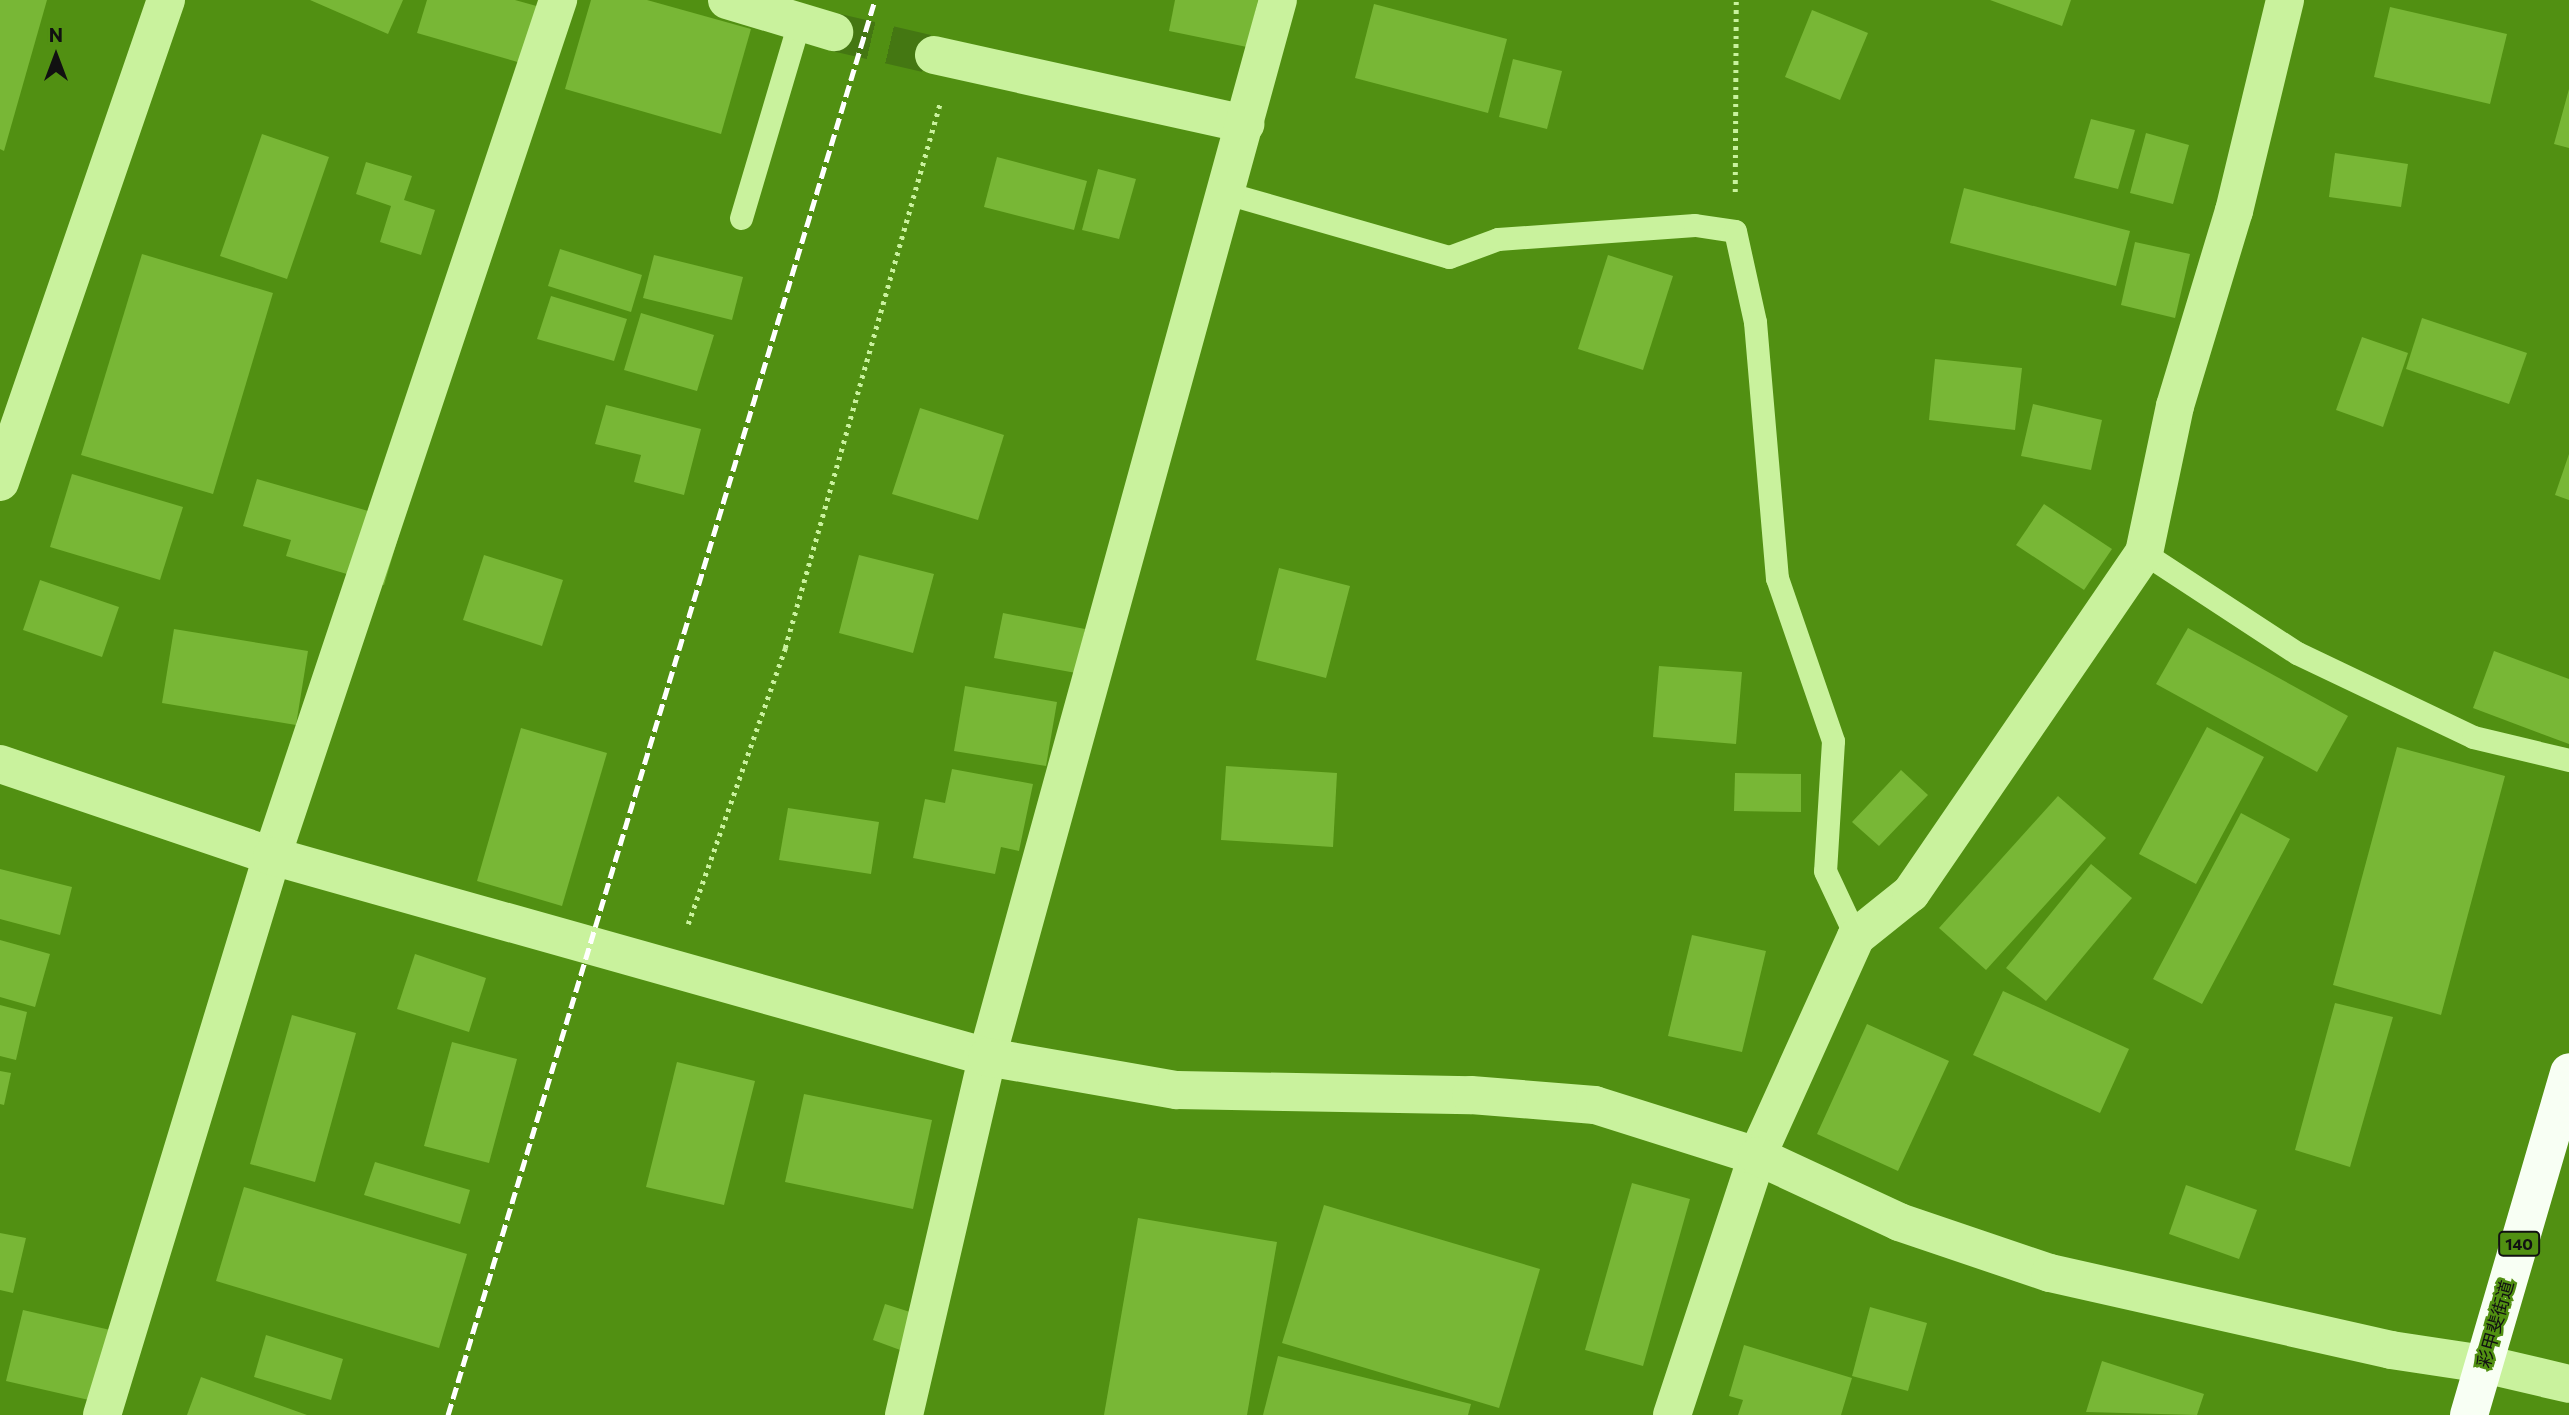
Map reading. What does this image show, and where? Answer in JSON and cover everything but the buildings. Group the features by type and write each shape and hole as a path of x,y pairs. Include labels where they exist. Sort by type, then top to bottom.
{"highway":[{"name":"彩甲斐街道","path":"2469,1415 2569,1072"}],"street":[{"path":"0,482 166,0"},
{"path":"102,1415 272,856 558,0"},
{"path":"727,0 816,27"},
{"path":"904,1415 987,1057 1278,0"},
{"path":"1672,1415 1757,1156 1856,937 1911,892 2144,553 2175,406 2234,211 2286,0"},
{"path":"943,57 1244,124"},
{"path":"0,764 272,856 987,1057 1177,1090 1471,1095 1595,1105 1757,1156 1899,1222 2050,1273 2391,1350 2484,1364 2569,1384"}],"lane":[{"path":"741,218 816,27"},
{"path":"1226,193 1449,257 1498,239 1695,225 1735,231 1755,322 1777,578 1833,741 1825,871 1856,937"},
{"path":"2144,553 2297,653 2473,737 2569,760"}],"path":[{"path":"1735,231 1736,0"},
{"path":"687,929 785,648 943,57"}],"tunnel":[{"path":"834,32 934,55"}],"railway":[{"path":"448,1415 875,0"}]}
